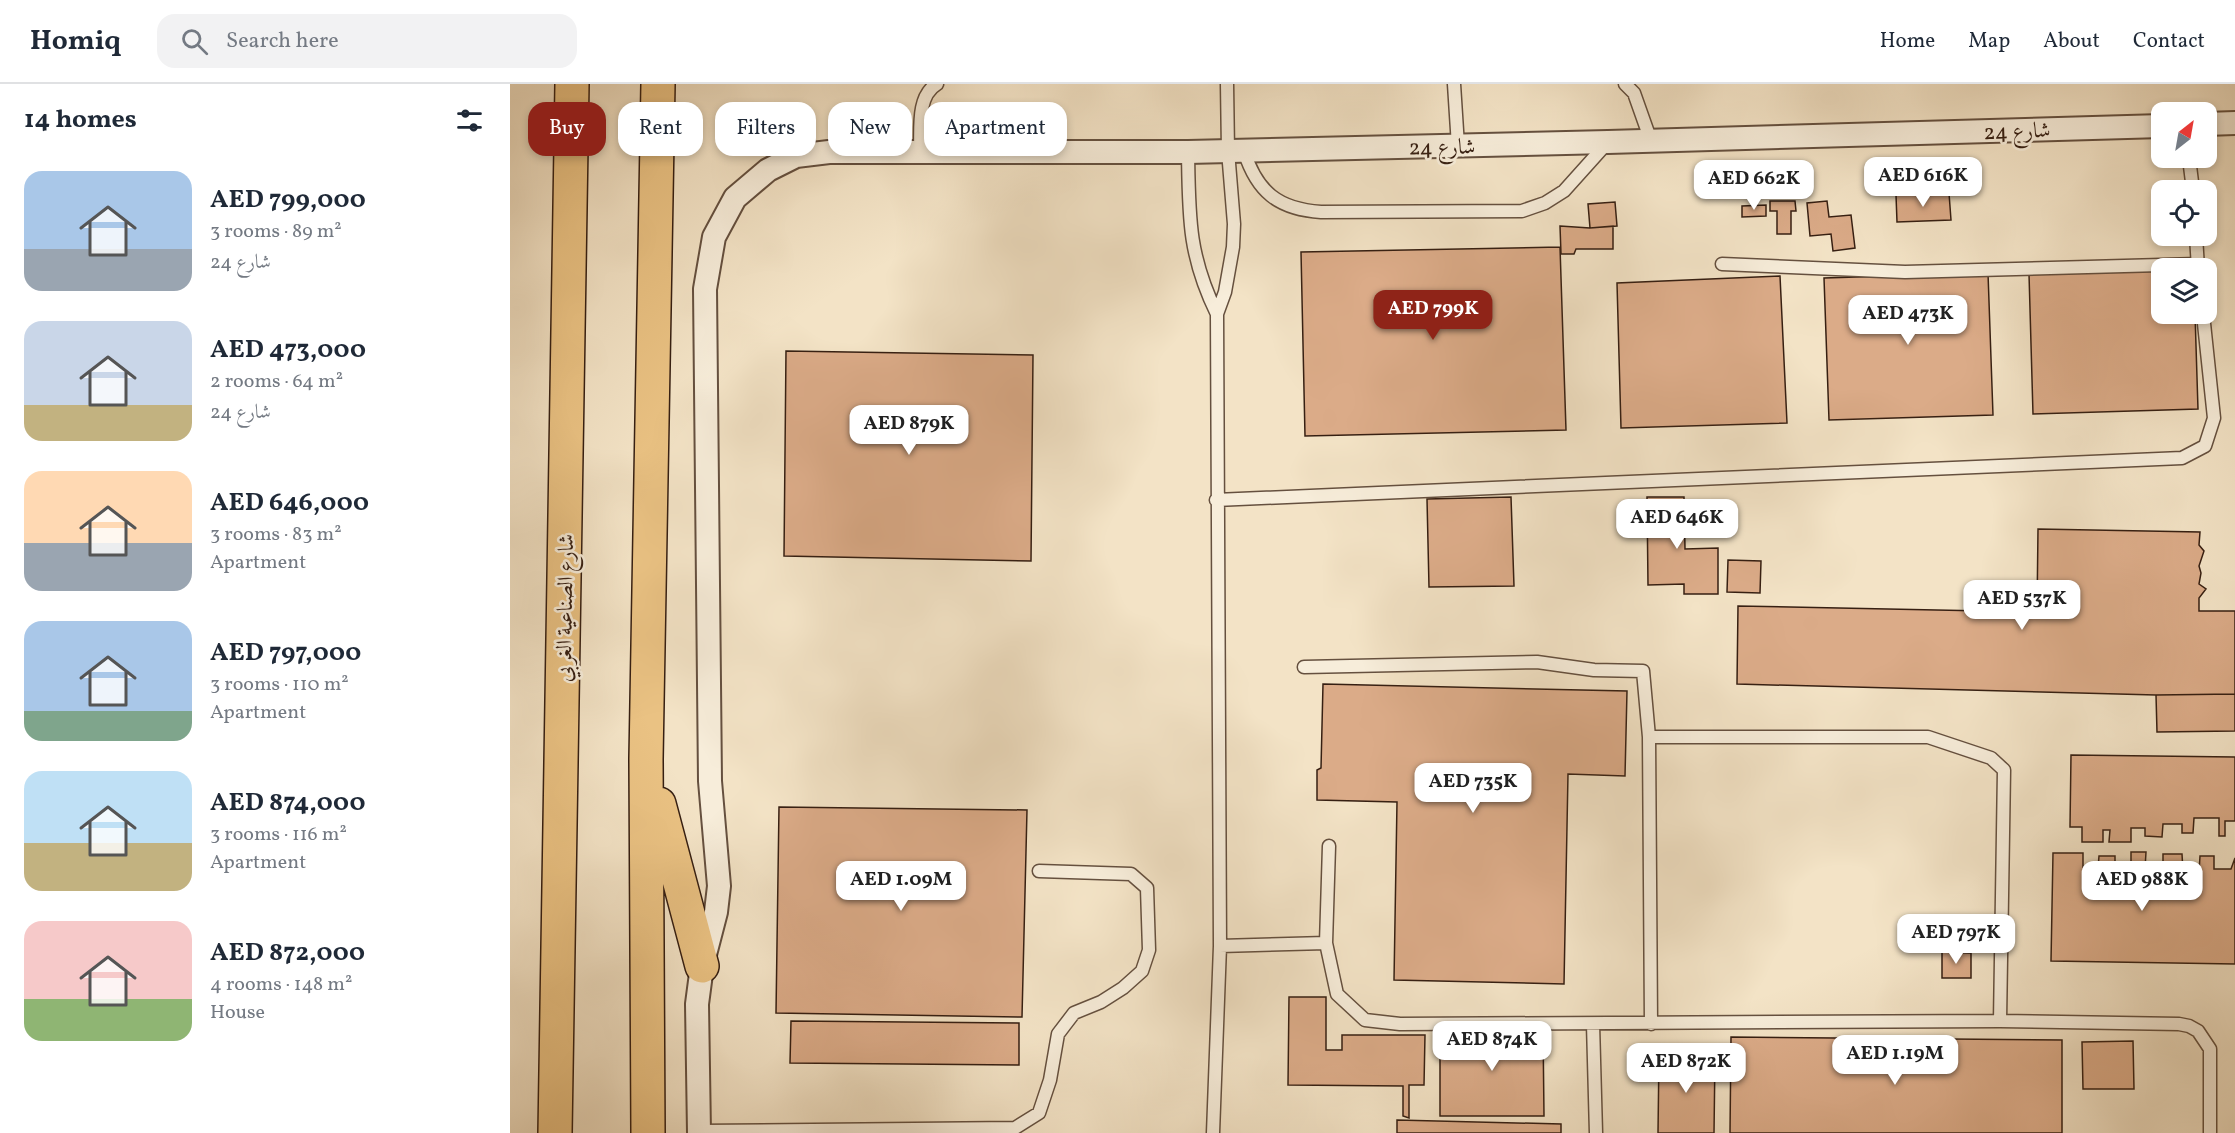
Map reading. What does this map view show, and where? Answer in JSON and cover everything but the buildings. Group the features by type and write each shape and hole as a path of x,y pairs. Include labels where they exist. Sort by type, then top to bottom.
{"main road":[{"name":"شارع الصناعية الغربي","path":"555,1133 572,84"},
{"path":"648,1133 646,759 658,84"},
{"path":"646,759 702,966"}],"street":[{"path":"2217,124 2235,123"},
{"name":"شارع 24","path":"702,966 716,912 719,886 710,781 705,289 714,237 735,198 768,170 796,156 829,152 1188,152 2151,126"},
{"path":"699,1132 697,1004 702,966"}],"lane":[{"path":"920,152 924,98 937,84"},
{"path":"1213,1133 1220,946 1216,500 1217,314 1227,281 1233,247 1236,151 1227,84"},
{"path":"1454,84 1458,146"},
{"path":"1624,84 1634,93 1651,141"},
{"path":"1236,151 1263,189 1279,202 1299,211 1522,211 1545,203 1564,191 1608,142"},
{"path":"1188,152 1192,245 1198,269 1217,314"},
{"path":"1722,264 1905,272 2151,267"},
{"path":"1216,500 2182,458 2205,446 2214,418 2204,324"},
{"path":"1304,668 1537,662 1594,670 1642,671 1648,737 1651,1024"},
{"path":"1648,737 1928,737 1991,758 2004,770 2000,1021"},
{"path":"1329,846 1326,943 1336,994 1365,1020 1400,1024 2000,1021 2148,1023 2189,1026 2198,1031 2210,1048 2210,1133"},
{"path":"699,1132 1015,1128 1039,1113 1050,1080 1058,1034 1074,1013 1109,997 1142,971 1149,950 1147,888 1131,874 1039,871"},
{"path":"1220,946 1326,943"},
{"path":"1593,1024 1596,1133"}]}
